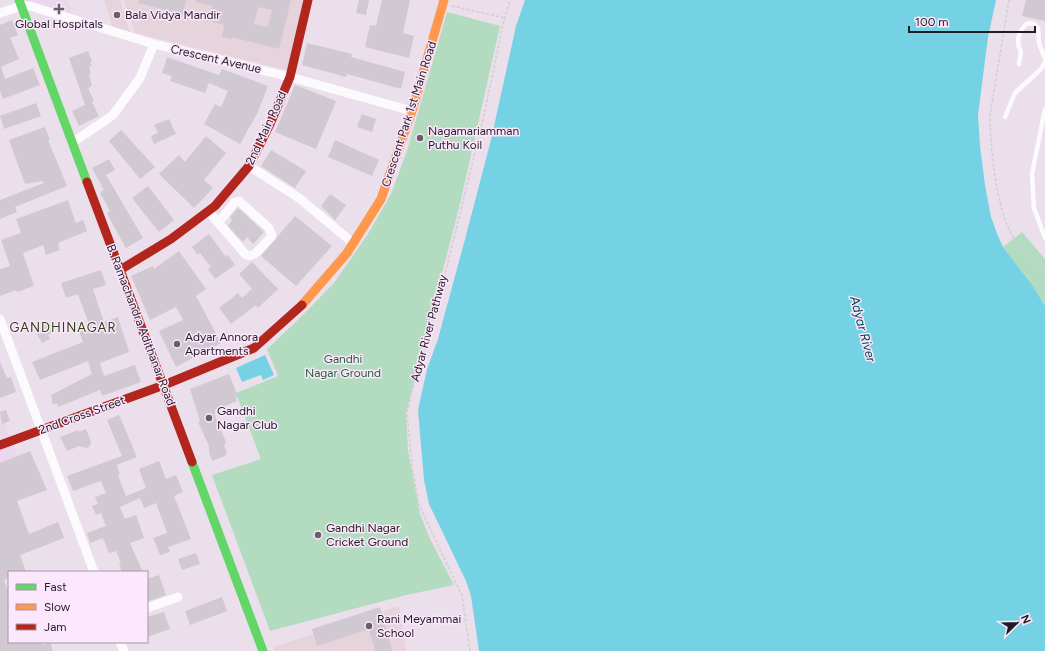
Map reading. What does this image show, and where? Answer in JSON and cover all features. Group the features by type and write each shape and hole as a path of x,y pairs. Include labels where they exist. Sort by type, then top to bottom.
{"street":[{"name":"2nd Main Road","path":"120,270 170,239 215,206 249,166 270,124 290,77 308,0"},
{"name":"Crescent Park 1st Main Road","path":"164,385 254,348 308,300 347,253 381,199 412,112 443,2"},
{"name":"Crescent Avenue","path":"20,3 154,44 290,77 412,112"},
{"path":"0,13 20,3"},
{"name":"B. Ramachandra Adithanar Road","path":"20,3 263,651"},
{"path":"72,143 113,115 140,78 154,44"},
{"path":"249,166 299,198 353,243"},
{"path":"208,211 218,223 246,255 250,256 256,253 272,236 269,228 239,201 235,202 218,223"},
{"path":"0,319 43,430 94,571"},
{"name":"2nd Cross Street","path":"0,445 164,385"},
{"path":"148,608 178,597"}],"lane":[{"path":"1018,64 1021,52 1018,40 1023,27 1028,23 1034,24 1038,28 1039,43 1045,59"},
{"path":"1006,117 1015,93 1041,69 1045,62"},
{"path":"1045,109 1032,174 1034,208 1045,238"}],"path":[{"name":"Adyar River Pathway","path":"470,651 462,596 419,505 412,466 407,413 415,379 434,319 483,120 510,0"},
{"path":"1009,0 990,115 996,175 1002,207 1012,236 1045,275"},
{"path":"443,2 505,18"}],"shaded area":[{"name":"Global Hospitals","path":"26,0 67,0 72,15 26,2"},
{"name":"Bala Vidya Mandir","path":"104,0 120,0 131,36 114,31"},
{"path":"124,0 303,0 287,70 135,33"},
{"path":"0,410 18,459 0,466"},
{"name":"Rani Meyammai School","path":"399,606 406,651 275,651 274,647"}],"green space":[{"name":"Gandhi Nagar Ground","path":"447,12 500,26 459,208 406,413 408,450 420,514 430,539 454,585 406,595 270,631 212,475 261,459 236,393 278,376 267,349 334,283 368,234 391,194 407,151"},
{"path":"1022,232 1045,259 1045,306 1033,286 1003,247"}],"water":[{"name":"Adyar River","path":"525,0 996,0 988,37 978,115 980,146 991,217 998,236 1003,247 1033,286 1045,306 1045,651 479,651 471,596 466,581 429,504 424,480 418,410 427,369 438,339 491,140 516,26"},
{"path":"265,355 274,375 263,380 261,375 242,382 236,368"}],"building":[{"path":"139,0 186,0 183,15 139,3"},
{"path":"197,0 291,0 279,49 232,37 232,39 222,37 224,25 209,21 212,6 196,2","holes":["258,7 272,10 268,27 254,24"]},
{"path":"359,0 369,0 366,15 356,13"},
{"path":"382,0 410,0 403,33 414,36 409,58 365,47 370,25 376,26"},
{"path":"1026,0 1045,0 1045,21 1022,16"},
{"path":"12,20 18,35 10,38 19,59 1,67 5,79 33,68 40,85 3,99 0,91 0,25"},
{"path":"307,43 352,54 351,57 405,72 401,89 347,74 346,77 302,65"},
{"path":"88,51 92,62 90,63 92,66 89,67 91,73 89,74 92,86 88,88 94,101 92,102 99,116 79,126 72,111 85,105 69,58"},
{"path":"167,57 219,75 222,69 268,86 257,114 240,144 204,124 215,104 221,107 228,91 209,83 205,93 170,81 172,76 162,73"},
{"path":"295,85 336,101 316,149 275,132"},
{"path":"36,103 41,116 4,129 0,116"},
{"path":"362,114 376,119 372,132 357,127"},
{"path":"169,119 176,134 154,144 151,136 158,133 154,125"},
{"path":"45,127 50,140 48,140 67,186 15,207 17,212 0,219 0,200 44,183 43,181 25,184 9,140"},
{"path":"121,130 155,167 140,179 109,141"},
{"path":"206,136 226,153 204,180 213,188 194,208 159,174 179,155 185,162"},
{"path":"335,140 379,160 372,176 328,157"},
{"path":"271,150 306,171 295,188 261,166"},
{"path":"109,159 115,170 106,175 143,238 126,248 107,213 110,211 100,193 104,190 92,168"},
{"path":"148,186 174,220 159,232 132,198"},
{"path":"330,194 346,205 335,220 321,206"},
{"path":"68,200 76,223 83,220 87,231 58,243 60,250 46,255 43,245 23,253 34,286 17,292 16,290 0,296 0,269 10,266 1,240 21,233 16,219"},
{"path":"238,208 264,232 253,244 247,237 243,242 228,226 232,220 230,217"},
{"path":"295,216 332,246 296,286 261,256"},
{"path":"209,234 226,257 228,255 235,265 215,279 208,269 211,267 200,253 198,255 192,247"},
{"path":"179,251 206,289 196,296 221,343 176,367 159,331 183,320 176,307 150,320 131,276 153,266 154,269"},
{"path":"252,262 278,289 258,308 256,305 231,324 219,308 238,293 242,298 252,289 239,274"},
{"path":"101,270 106,285 93,289 104,322 118,317 129,352 100,363 104,376 135,365 141,382 102,396 100,390 58,407 57,403 53,405 51,395 92,374 88,361 40,380 32,362 83,342 79,331 90,327 78,294 66,298 61,283"},
{"path":"50,323 54,332 48,335 50,339 42,343 34,329"},
{"path":"0,362 7,378 11,377 16,392 0,398"},
{"name":"Gandhi Nagar Club","path":"229,374 238,397 236,397 237,401 215,410 215,416 226,442 224,446 227,453 225,456 212,461 209,453 209,446 198,422 200,421 190,389"},
{"path":"6,410 10,421 2,424 0,412"},
{"path":"119,415 137,457 117,465 120,475 118,475 126,496 146,488 139,469 159,461 166,479 176,475 183,492 174,496 191,539 168,547 170,552 160,555 153,538 167,533 156,503 144,508 140,498 120,507 125,519 136,515 144,538 130,543 142,570 139,571 122,571 119,564 121,563 116,551 109,553 103,538 90,543 87,533 106,526 101,513 96,515 92,506 98,504 95,497 106,493 101,481 73,491 67,476 122,456 107,420"},
{"path":"86,429 91,442 90,446 87,448 79,446 67,451 60,437 78,430 79,432"},
{"path":"30,451 47,490 17,501 29,534 58,522 64,538 20,555 26,571 8,571 8,578 4,580 8,590 8,643 41,643 42,645 50,643 53,651 0,651 0,463"},
{"path":"196,553 200,564 182,570 178,559"},
{"path":"159,575 166,595 148,602 148,579"},
{"path":"222,597 227,611 190,625 185,611"},
{"path":"380,607 392,651 375,651 369,629 317,646 312,629"},
{"path":"164,612 170,629 148,637 148,617"}],"traffic: fast":[{"path":"19,0 87,182"},
{"path":"192,462 263,651"}],"traffic: slow":[{"path":"302,305 347,253 381,199 412,111 444,0"}],"traffic: jam":[{"path":"120,270 171,239 215,206 249,166 270,124 290,77 308,0"},
{"path":"87,182 192,462"},
{"path":"0,445 164,385 254,348 302,305"}],"place":[{"name":"Global Hospitals","path":"59,9"},
{"name":"Bala Vidya Mandir","path":"117,15"},
{"name":"Nagamariamman Puthu Koil","path":"420,138"},
{"name":"Adyar Annora Apartments","path":"177,344"},
{"name":"Gandhi Nagar Club","path":"209,418"},
{"name":"Gandhi Nagar Cricket Ground","path":"318,535"},
{"name":"Rani Meyammai School","path":"369,626"}],"district":[{"name":"GANDHINAGAR","path":"63,327"}]}
